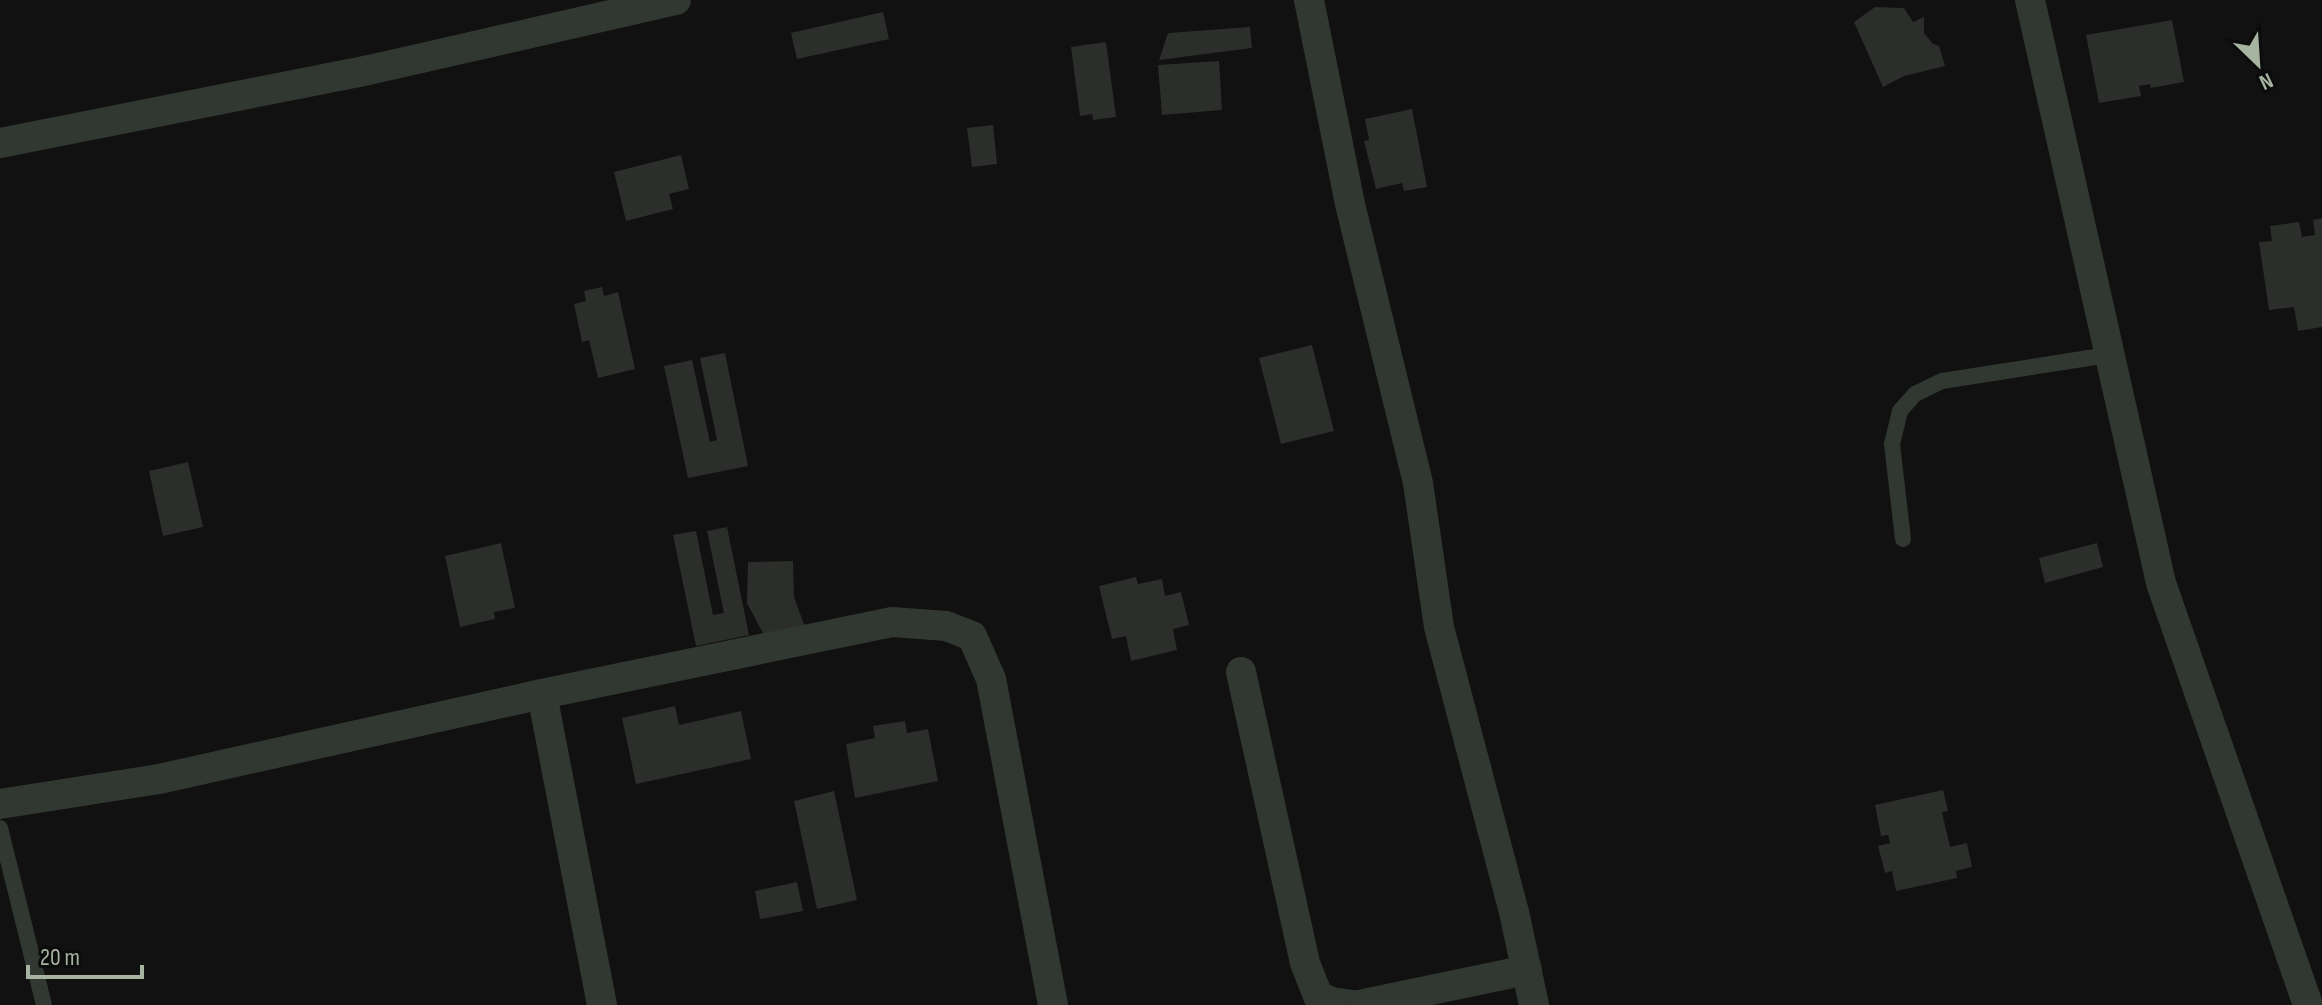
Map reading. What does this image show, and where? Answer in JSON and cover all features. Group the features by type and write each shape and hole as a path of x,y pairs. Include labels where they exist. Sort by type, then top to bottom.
{"street":[{"path":"0,143 369,70 676,0"},
{"path":"1309,0 1350,204 1418,483 1439,627 1514,912 1534,1005"},
{"path":"2030,0 2161,583 2308,1005"},
{"path":"0,804 159,779 542,694 892,622 946,626 972,636 991,679 1053,1005"},
{"path":"1241,672 1305,963 1318,996 1332,1002 1356,1005 1527,970"},
{"path":"542,694 602,1005"}],"lane":[{"path":"1903,539 1892,444 1900,411 1915,394 1942,381 2108,355"},
{"path":"0,828 44,1005"}],"building":[{"path":"1875,7 1904,8 1913,22 1924,17 1924,33 1933,44 1939,46 1945,66 1904,76 1883,87 1854,22"},
{"path":"883,12 889,39 797,59 791,33"},
{"path":"2172,20 2184,82 2151,88 2150,84 2139,86 2141,96 2099,103 2086,35"},
{"path":"1250,27 1252,48 1159,60 1168,33"},
{"path":"1106,42 1116,117 1093,120 1092,114 1080,116 1071,47"},
{"path":"1219,61 1222,110 1162,115 1158,65"},
{"path":"1412,109 1427,187 1404,191 1402,183 1376,189 1364,141 1369,140 1365,119"},
{"path":"993,125 997,164 972,167 967,128"},
{"path":"681,155 689,189 669,194 673,209 626,221 614,172"},
{"path":"2322,218 2322,327 2298,331 2294,307 2269,310 2259,242 2272,241 2270,226 2299,222 2302,237 2315,235 2313,220"},
{"path":"602,287 604,296 618,292 635,369 598,378 589,340 582,342 574,304 586,301 584,291"},
{"path":"1312,345 1334,431 1281,444 1259,358"},
{"path":"725,353 748,466 688,478 664,366 692,360 710,442 717,440 700,358"},
{"path":"188,462 203,527 163,536 149,471"},
{"path":"727,527 749,635 696,646 673,535 696,531 713,615 724,613 707,531"},
{"path":"501,543 515,608 494,612 495,619 460,627 445,556"},
{"path":"2097,543 2103,567 2045,583 2039,558"},
{"path":"793,561 794,597 805,627 765,637 747,603 748,562"},
{"path":"1136,577 1138,584 1162,579 1165,596 1181,592 1189,625 1173,629 1177,650 1131,661 1126,636 1112,639 1099,586"},
{"path":"675,706 679,725 741,711 751,759 636,784 622,718"},
{"path":"905,721 907,733 928,729 938,781 855,798 846,744 875,738 873,726"},
{"path":"1943,790 1948,811 1942,812 1950,847 1967,843 1972,867 1956,871 1957,878 1896,891 1892,871 1885,873 1878,846 1890,843 1888,835 1881,836 1875,805"},
{"path":"834,791 857,900 817,909 794,801"},
{"path":"797,882 803,911 760,919 755,891"}]}
